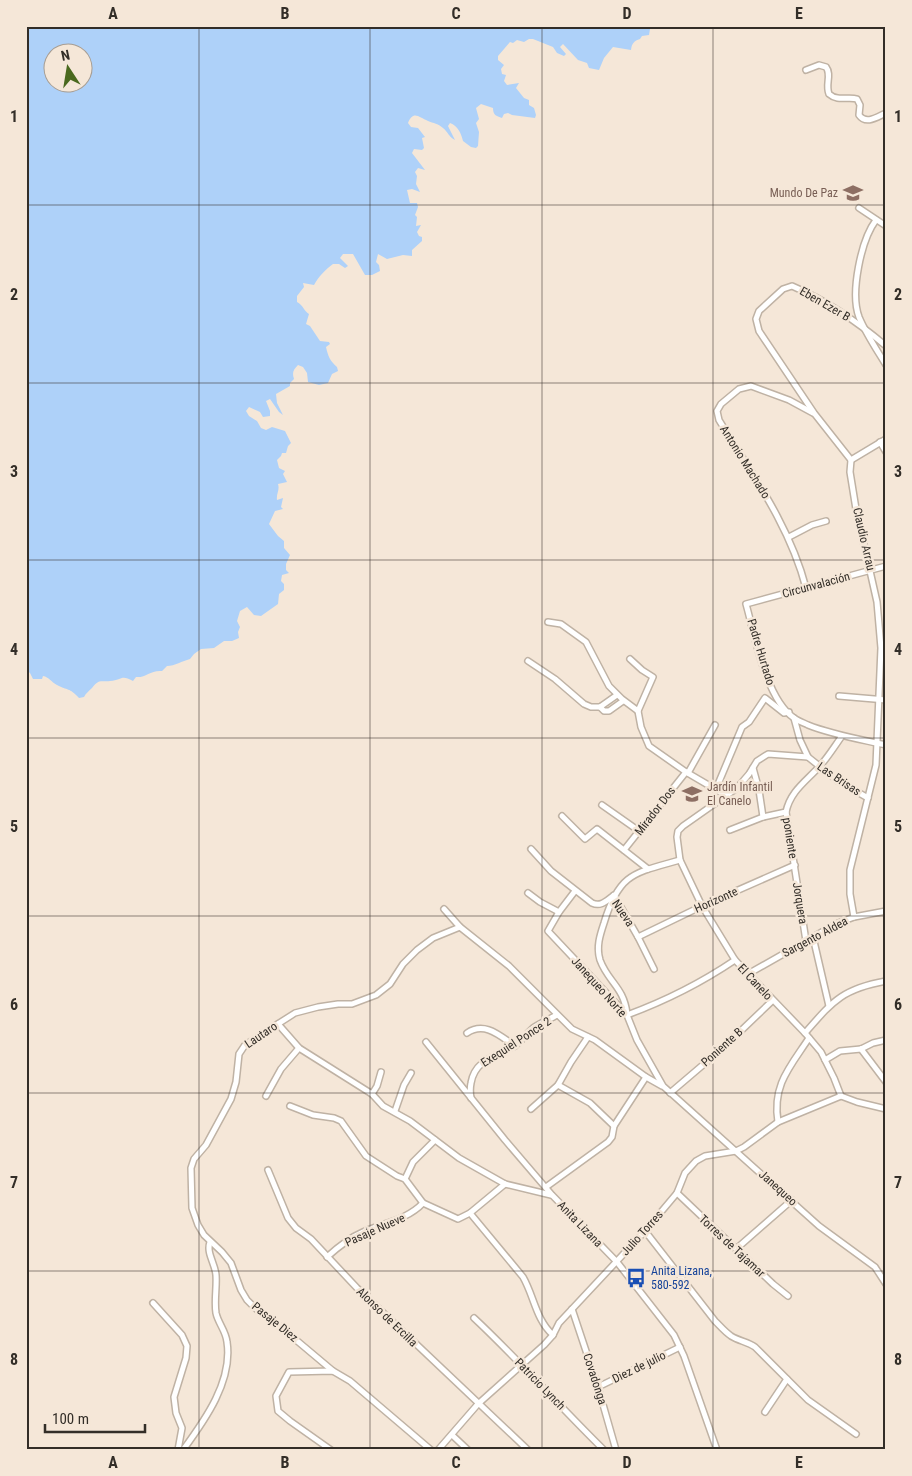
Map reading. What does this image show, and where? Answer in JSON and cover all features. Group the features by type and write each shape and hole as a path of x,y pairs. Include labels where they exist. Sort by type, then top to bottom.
{"street":[{"path":"806,70 819,65 826,67 829,74 827,86 829,94 837,98 858,99 860,105 859,115 862,119 867,121 886,113"},
{"path":"859,208 886,226"},
{"name":"Eben Ezer B","path":"876,220 865,242 856,286 859,317 886,365"},
{"name":"Eben Ezer B","path":"814,413 756,325 757,316 760,311 783,289 790,286 795,287 865,328 886,346"},
{"name":"Antonio Machado","path":"806,588 789,537 719,420 717,411 721,404 739,389 751,386 789,400 814,413"},
{"path":"814,413 851,460 886,439"},
{"path":"880,442 886,452"},
{"name":"Claudio Arrau","path":"851,460 850,472 856,508 880,617 883,662 883,701 874,776 850,870 850,894 854,917"},
{"path":"789,537 812,525 826,521"},
{"name":"Circunvalación","path":"746,604 886,566"},
{"name":"Padre Hurtado","path":"746,604 770,686 780,703 794,718 842,736 886,745"},
{"path":"548,622 561,624 586,642 606,681 617,695 638,711"},
{"path":"630,659 652,677 638,711 641,727 649,746 727,796"},
{"path":"528,661 584,704 591,707 600,707 617,695"},
{"path":"839,696 883,701"},
{"path":"716,789 742,727 750,722 766,698 784,713 789,712"},
{"path":"600,707 604,711 609,711 624,700"},
{"path":"794,718 800,740 808,757"},
{"name":"Mirador Dos","path":"624,850 687,772 715,725"},
{"path":"730,830 763,817 786,812 794,793 820,767 842,736"},
{"name":"Las Brisas","path":"680,860 677,837 680,829 727,796 741,784 760,758 768,754 808,757 847,787 868,798"},
{"path":"753,768 763,817"},
{"path":"602,805 639,831"},
{"name":"poniente","path":"786,812 795,865"},
{"path":"562,816 585,839 597,829 648,869"},
{"name":"Nueva","path":"531,849 551,871 596,905 602,904 614,895 654,969"},
{"path":"680,860 637,872 627,879 614,895 599,939 598,952 604,968 622,996 627,1015 677,994 736,960"},
{"name":"El Canelo","path":"680,860 702,906 736,960 772,1001 809,1038 825,1060 841,1096"},
{"name":"Horizonte","path":"638,937 795,865"},
{"name":"Jorquera","path":"795,865 806,941"},
{"name":"Janequeo Norte","path":"575,891 559,912 548,931 627,1015 637,1040 663,1086 670,1093"},
{"path":"528,893 559,912"},
{"path":"444,909 460,928 509,966 572,1028 595,1040 646,1077 663,1086"},
{"name":"Sargento Aldea","path":"748,974 836,924 854,917 886,911"},
{"name":"Lautaro","path":"210,1242 198,1225 192,1208 190,1173 192,1164 206,1145 231,1099 236,1082 239,1054 242,1048 295,1013 318,1007 352,1004 376,995 390,984 403,964 417,950 442,934 460,928"},
{"name":"Jorquera","path":"813,937 829,1006"},
{"path":"805,1033 829,1006 841,996 855,988 886,981"},
{"name":"Poniente B","path":"670,1093 724,1047 772,1001"},
{"name":"Exequiel Ponce 2","path":"472,1099 470,1087 476,1070 488,1058 515,1046 535,1027 557,1015"},
{"path":"278,1024 299,1048 372,1094 383,1106 395,1111 459,1158 505,1184 552,1195"},
{"path":"467,1033 478,1028 486,1028 515,1046"},
{"path":"531,1109 558,1084 588,1037"},
{"path":"778,1122 777,1102 781,1082 809,1038"},
{"path":"825,1060 840,1051 861,1049 873,1043 886,1040"},
{"name":"Anita Lizana","path":"426,1042 552,1195 617,1262 674,1335 717,1450"},
{"path":"266,1096 281,1069 299,1048"},
{"path":"861,1049 886,1082"},
{"path":"372,1094 377,1086 381,1072"},
{"path":"395,1111 404,1085 411,1073"},
{"path":"546,1188 608,1142 612,1137 614,1126 646,1077"},
{"path":"558,1084 590,1104 614,1126"},
{"name":"Janequeo","path":"670,1093 819,1226 875,1267 886,1284"},
{"path":"841,1096 886,1109"},
{"name":"Julio Torres","path":"438,1450 478,1404 522,1366 553,1335 559,1324 572,1309 617,1262 677,1193 685,1173 696,1161 705,1156 744,1147 778,1122 841,1096"},
{"path":"290,1106 313,1115 337,1119 344,1124 366,1156 405,1179 423,1202 458,1219 470,1213 505,1184"},
{"path":"405,1179 413,1162 435,1140"},
{"name":"Alonso de Ercilla","path":"268,1170 288,1218 296,1228 311,1239 357,1288 528,1450"},
{"name":"Torres de Tajamar","path":"677,1193 772,1284 788,1296"},
{"path":"736,1249 792,1200"},
{"name":"Pasaje Nueve","path":"327,1257 341,1245 356,1236 406,1216 423,1202"},
{"path":"470,1213 523,1277 540,1319 553,1335"},
{"path":"645,1231 715,1321 732,1337 755,1347 808,1400 856,1434"},
{"path":"183,1450 204,1421 225,1374 228,1362 225,1333 216,1314 216,1272 208,1249 210,1242"},
{"name":"Pasaje Diez","path":"210,1242 231,1263 241,1290 251,1304 334,1371 350,1381 431,1450"},
{"path":"153,1303 182,1335 187,1346 186,1358 174,1397 176,1413 182,1428 178,1450"},
{"name":"Covadonga","path":"572,1309 598,1387 616,1450"},
{"name":"Patricio Lynch","path":"474,1318 506,1348 604,1450"},
{"name":"Diez de julio","path":"598,1387 680,1347"},
{"path":"331,1450 290,1422 278,1411 276,1396 289,1372 334,1371"},
{"path":"765,1412 787,1379"},
{"path":"452,1435 468,1450"}],"water":[{"path":"26,26 655,26 656,28 650,29 649,35 642,36 634,43 631,50 613,47 604,58 599,70 589,68 587,63 578,60 563,44 560,47 566,54 564,56 557,53 553,47 533,39 524,42 517,40 513,43 510,42 498,56 498,60 504,65 501,69 502,74 506,75 504,81 507,85 519,83 516,88 524,98 529,100 529,105 534,108 535,118 508,113 504,114 502,118 495,115 493,108 481,104 476,108 479,119 476,123 479,132 478,146 476,148 463,141 459,130 450,123 448,126 455,140 438,125 416,116 412,117 408,123 411,127 418,128 425,137 422,138 424,148 422,150 414,149 412,153 425,170 418,168 415,172 417,176 416,184 420,192 412,189 407,190 410,203 417,203 416,226 421,225 417,232 422,237 422,241 412,250 412,256 403,255 387,259 378,254 376,262 379,265 380,271 372,275 365,275 353,254 343,254 340,258 348,266 345,268 339,264 333,264 322,273 314,285 303,283 304,287 297,296 297,302 309,314 306,324 310,326 320,341 329,342 330,344 326,347 338,371 332,374 328,383 319,385 308,382 307,373 303,367 298,365 293,372 294,379 290,386 276,394 277,403 283,415 270,399 266,401 270,416 263,417 260,412 249,407 246,411 249,416 257,421 261,428 266,430 272,427 285,431 291,443 286,453 282,453 277,460 279,468 285,471 283,474 287,482 278,484 277,500 283,498 281,507 283,509 275,511 269,524 284,541 284,548 290,555 286,564 286,570 289,573 282,575 281,581 284,584 284,590 279,594 278,604 261,616 254,615 247,607 240,611 237,621 240,627 238,632 239,638 232,641 224,641 214,648 201,649 190,659 167,666 162,671 136,677 133,681 124,678 98,682 84,697 79,698 71,691 43,676 42,679 33,679 26,670"}],"place":[{"name":"Mundo De Paz","path":"853,193"},
{"name":"Jardín Infantil El Canelo","path":"692,794"},
{"name":"Anita Lizana, 580-592","path":"636,1278"}]}
